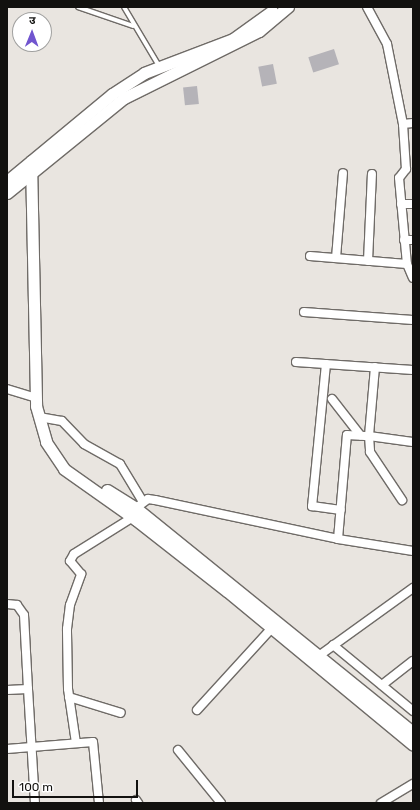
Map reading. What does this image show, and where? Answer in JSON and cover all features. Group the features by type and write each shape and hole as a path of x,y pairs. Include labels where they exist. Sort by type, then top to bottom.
{"main road":[{"path":"7,181 112,94 159,67 233,38 277,7"},
{"path":"7,193 124,98 259,31 288,7"},
{"path":"31,161 36,398 39,417 46,442 70,466 137,509 320,655 413,732"},
{"path":"137,509 272,628 413,745"}],"street":[{"path":"367,7 387,44 403,124 409,169 399,178 401,204 409,240 407,264 413,278"},
{"path":"403,124 413,123"},
{"path":"336,258 343,173"},
{"path":"368,260 372,174"},
{"path":"401,204 413,204"},
{"path":"310,256 407,264"},
{"path":"304,312 413,320"},
{"path":"296,362 413,370"},
{"path":"326,364 312,506 341,510"},
{"path":"374,367 369,436 370,452 402,500"},
{"path":"7,389 36,398"},
{"path":"332,398 360,435"},
{"path":"39,417 62,422 84,444 120,464 137,509"},
{"path":"338,539 347,435 360,435 413,442"},
{"path":"76,743 69,697 67,629 70,605 81,574 70,564 71,557 137,509 155,500 338,539 413,551"},
{"path":"320,655 413,588"},
{"path":"7,604 17,605 24,615 30,747 35,803"},
{"path":"197,710 272,628"},
{"path":"333,645 413,711"},
{"path":"382,685 413,661"},
{"path":"7,690 28,689"},
{"path":"69,697 120,713"},
{"path":"7,749 93,742 99,803"},
{"path":"178,750 221,803"},
{"path":"381,803 413,784"}],"lane":[{"path":"78,7 133,26"},
{"path":"124,7 133,26 159,67"}],"building":[{"path":"334,49 339,64 313,73 308,57"},
{"path":"273,64 277,84 262,86 258,67"},
{"path":"197,86 199,104 185,105 183,87"}]}
